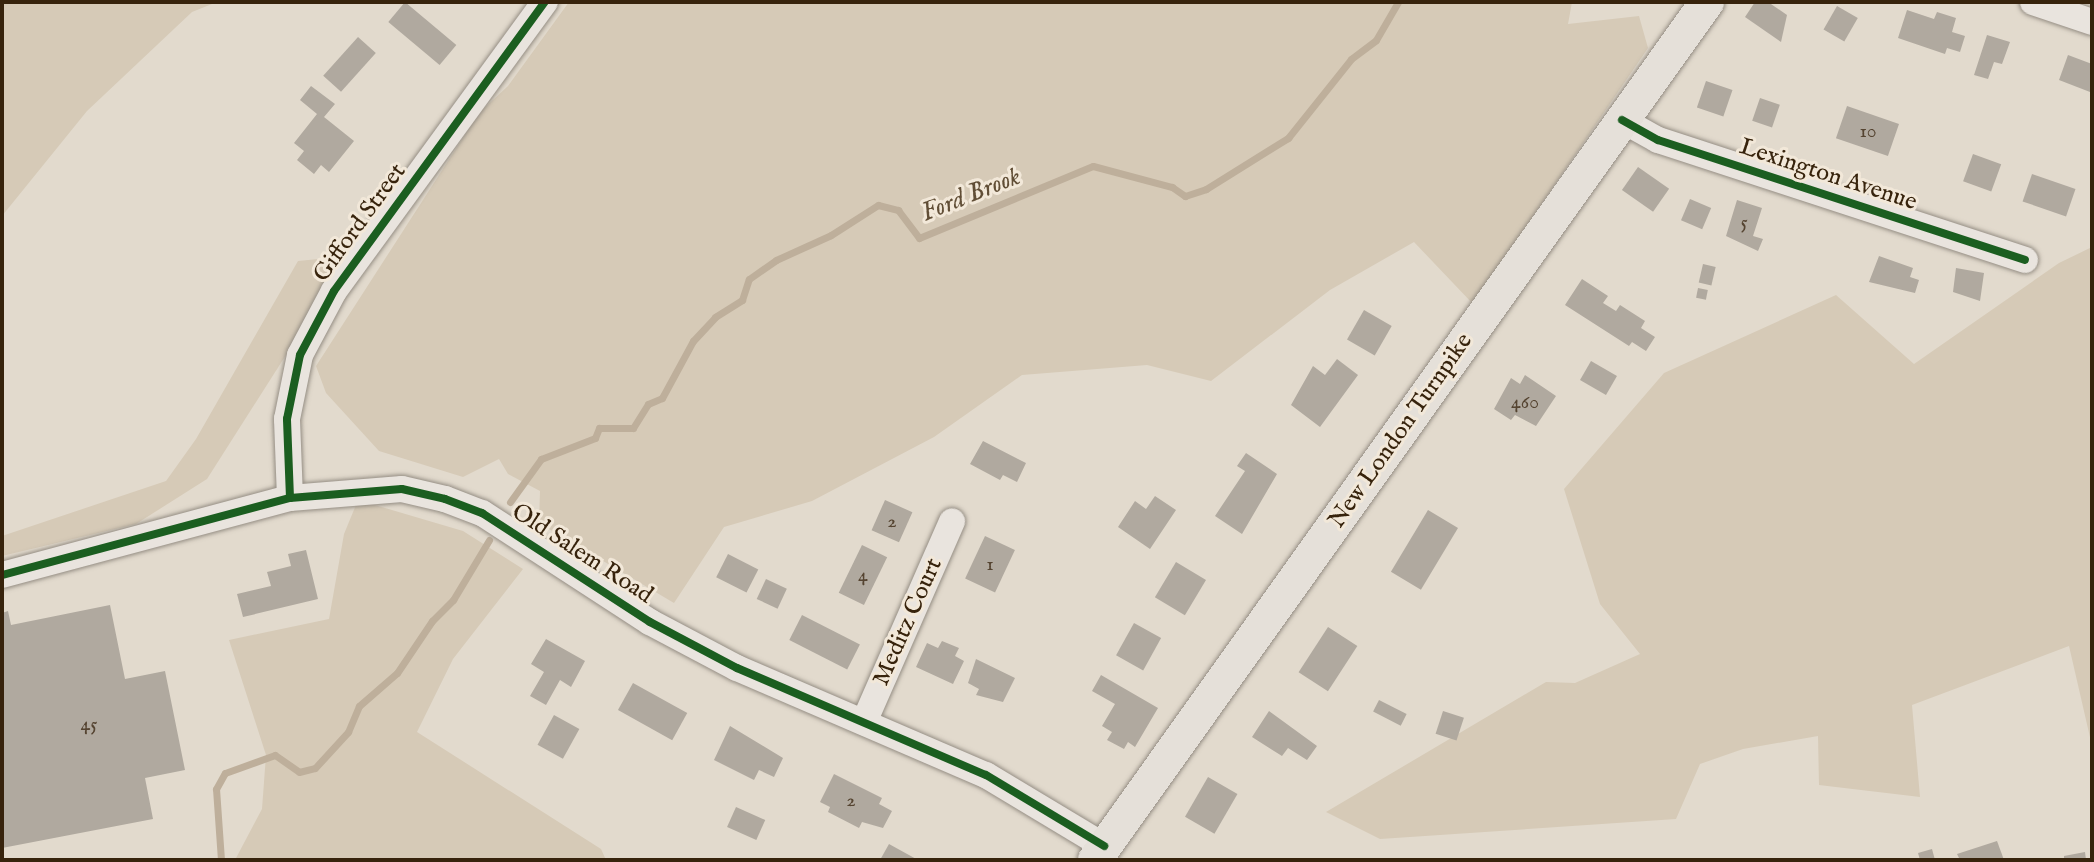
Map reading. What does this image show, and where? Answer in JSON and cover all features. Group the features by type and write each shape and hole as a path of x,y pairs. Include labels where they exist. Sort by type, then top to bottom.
{"main road":[{"name":"New London Turnpike","path":"1099,853 1707,2"}],"street":[{"name":"Gifford Street","path":"290,498 287,419 300,355 334,291 545,2"},
{"path":"2033,2 2092,22"},
{"name":"Lexington Avenue","path":"1622,120 1658,140 2025,260"},
{"name":"Old Salem Road","path":"2,575 290,498 402,489 470,509 650,622 737,668 986,775 1099,853"},
{"name":"Meditz Court","path":"864,722 952,522"}],"shaded area":[{"path":"2,2 217,2 192,12 87,111 2,216"},
{"path":"569,2 1572,2 1568,24 1639,16 1648,48 1473,304 1414,242 1330,290 1211,381 1147,365 1022,375 934,437 812,501 724,527 674,603 539,523 540,491 508,474 499,459 463,477 379,451 326,393 316,366 479,113 508,86"},
{"path":"2092,247 2092,746 2069,646 1912,705 1920,797 1819,785 1818,736 1743,749 1700,764 1676,819 1380,839 1326,812 1546,682 1575,683 1640,654 1600,604 1564,489 1664,373 1836,295 1914,364 2059,263"},
{"path":"349,256 207,479 136,524 2,556 2,536 166,481 196,439 298,261"},
{"path":"358,500 463,531 523,569 453,659 417,732 601,849 606,860 235,860 262,809 266,755 229,640 329,619 344,534"}],"building":[{"path":"405,2 456,45 440,65 388,22"},
{"path":"1755,2 1768,2 1787,15 1781,42 1745,17"},
{"path":"1837,6 1858,18 1844,41 1824,29"},
{"path":"1907,10 1934,19 1937,12 1956,18 1952,32 1965,36 1960,52 1947,48 1945,54 1898,38"},
{"path":"1987,35 2010,42 2002,64 1994,62 1988,79 1974,75"},
{"path":"358,37 376,53 341,92 323,76"},
{"path":"2068,55 2092,64 2090,92 2059,80"},
{"path":"1706,81 1732,90 1723,117 1697,107"},
{"path":"311,86 335,104 324,117 354,141 329,172 321,165 314,174 297,160 304,151 294,143 317,114 300,100"},
{"path":"1760,98 1780,105 1772,128 1752,121"},
{"path":"1847,106 1899,124 1888,156 1836,138"},
{"path":"1973,154 2001,164 1991,192 1963,181"},
{"path":"1638,167 1669,189 1653,212 1622,190"},
{"path":"2032,174 2075,189 2066,216 2023,201"},
{"path":"1690,199 1711,208 1702,229 1681,220"},
{"path":"1737,200 1762,208 1753,236 1763,239 1758,251 1726,236"},
{"path":"1879,256 1913,268 1910,277 1919,280 1915,293 1869,282"},
{"path":"1703,264 1716,267 1711,285 1699,283"},
{"path":"1956,268 1984,273 1980,301 1953,292"},
{"path":"1582,279 1608,296 1603,303 1616,311 1620,305 1645,321 1641,328 1655,337 1646,351 1632,342 1629,346 1565,305"},
{"path":"1698,288 1708,290 1706,300 1696,298"},
{"path":"1364,310 1392,326 1375,355 1347,339"},
{"path":"1337,359 1358,375 1320,427 1291,405 1313,366 1325,375"},
{"path":"1591,361 1617,376 1606,395 1580,380"},
{"path":"1525,375 1556,396 1536,426 1515,415 1511,420 1494,409 1511,378 1520,384"},
{"path":"983,441 1026,463 1017,482 1003,475 1000,480 970,464"},
{"path":"1246,453 1277,474 1242,534 1215,516 1245,471 1237,466"},
{"path":"1155,496 1176,510 1150,549 1118,527 1135,501 1146,509"},
{"path":"885,500 912,512 899,542 872,530"},
{"path":"1428,510 1458,528 1421,590 1391,572"},
{"path":"985,536 1015,550 995,593 965,579"},
{"path":"862,545 887,557 864,605 839,593"},
{"path":"306,550 318,599 243,617 237,594 271,586 267,572 291,566 288,554"},
{"path":"728,554 758,569 746,593 716,577"},
{"path":"1176,562 1206,580 1185,615 1155,597"},
{"path":"766,579 787,589 778,609 757,599"},
{"path":"110,605 125,679 165,671 185,770 145,778 153,819 2,848 2,613 8,611 11,625"},
{"path":"802,615 860,645 847,669 789,640"},
{"path":"1134,623 1161,638 1143,670 1116,655"},
{"path":"1328,627 1357,646 1328,691 1299,672"},
{"path":"546,639 585,661 571,687 560,680 546,705 530,696 544,672 531,664"},
{"path":"942,641 959,648 955,656 964,661 953,684 916,667 927,643 938,648"},
{"path":"976,659 1015,678 1003,702 976,695 979,689 968,683"},
{"path":"1101,675 1158,708 1135,747 1128,742 1124,749 1107,740 1112,732 1102,726 1115,704 1092,691"},
{"path":"633,683 687,713 672,740 618,710"},
{"path":"1379,700 1407,714 1401,726 1373,712"},
{"path":"1269,711 1317,746 1307,760 1288,748 1282,756 1252,737"},
{"path":"1443,711 1464,718 1457,741 1436,734"},
{"path":"554,715 579,729 563,759 538,745"},
{"path":"730,726 783,758 774,777 759,770 754,780 714,760"},
{"path":"834,774 882,798 879,804 892,811 883,828 862,822 859,828 828,812 830,807 820,802"},
{"path":"1208,777 1237,794 1214,834 1185,817"},
{"path":"736,807 765,820 756,840 727,827"},
{"path":"1997,841 2004,860 1960,860 1957,854"},
{"path":"889,844 918,860 880,860"},
{"path":"1932,849 1935,860 1920,860 1918,853"},
{"path":"2085,852 2086,860 2064,860 2064,856"}],"waterway":[{"name":"Ford Brook","path":"510,502 541,459 595,438 599,428 633,428 648,404 662,398 693,341 715,317 742,300 749,279 776,260 831,235 878,205 898,210 919,238 1093,166 1172,187 1185,196 1206,189 1288,138 1351,59 1376,40 1398,2"},
{"path":"221,860 216,789 225,773 275,755 299,772 315,768 348,732 359,706 397,673 432,621 453,600 489,540"}],"cycle path":[{"path":"290,498 287,419 300,355 334,291 545,2"},
{"path":"1622,120 1658,140 2025,260"},
{"path":"2,575 290,498 402,489 445,499 482,513 650,622 737,668 986,775 1104,846"}]}
